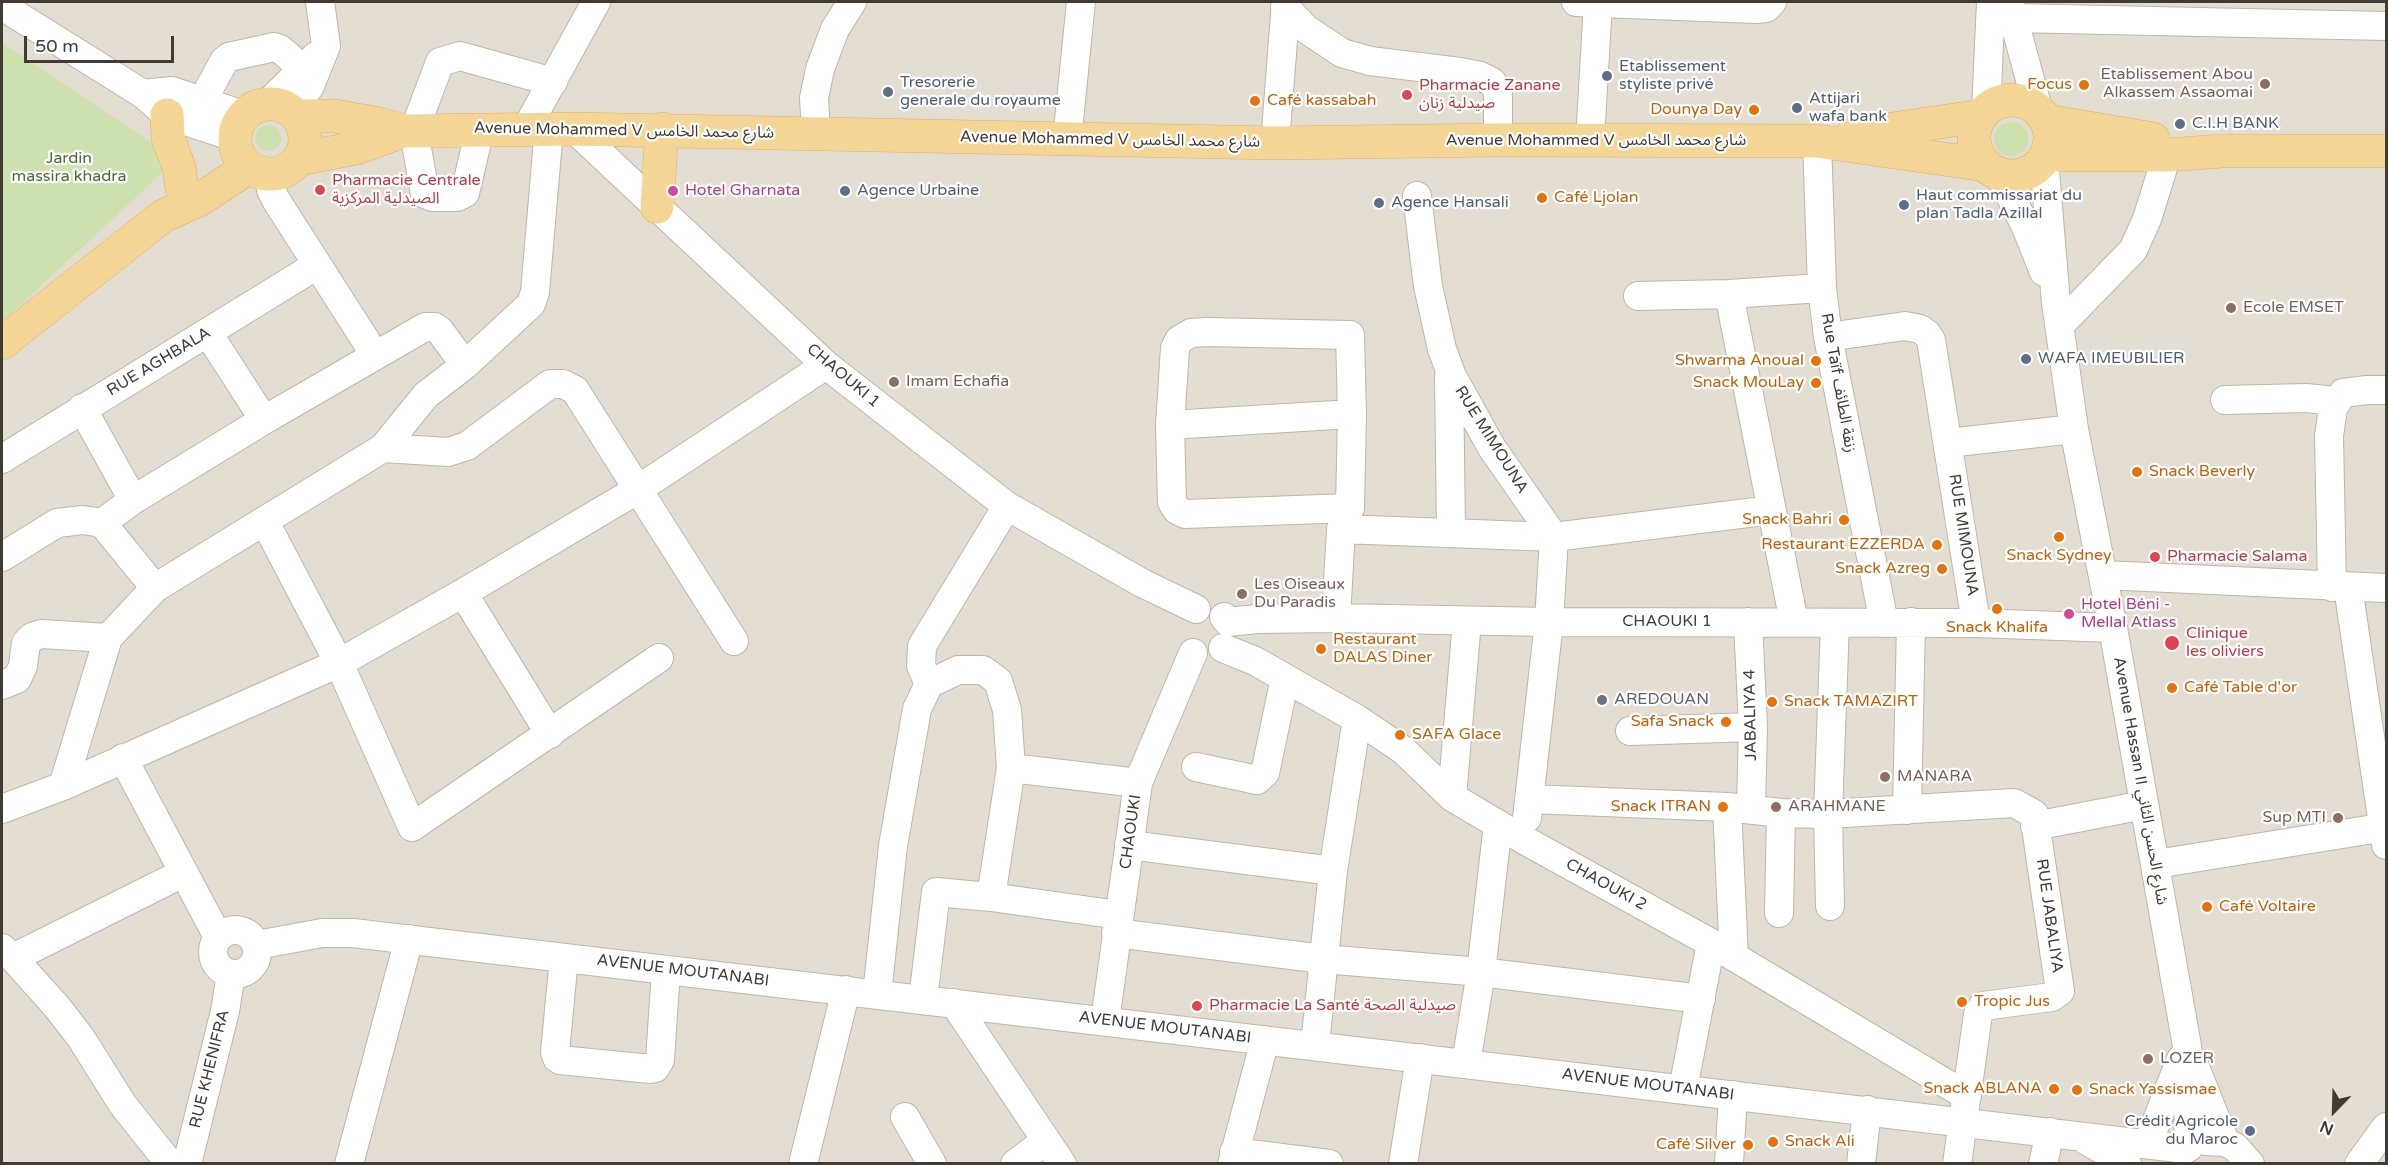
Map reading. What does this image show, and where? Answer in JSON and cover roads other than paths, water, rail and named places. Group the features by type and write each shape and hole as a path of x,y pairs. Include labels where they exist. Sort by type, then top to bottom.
{"main road":[{"path":"2017,100 2028,103 2042,115 2050,132 2045,157 2029,172 2009,175 1993,169 1817,141 1983,113 1995,104 2017,100"},
{"path":"155,105 179,167 182,189"},
{"path":"1983,113 1974,136 1980,157 1993,169"},
{"path":"2042,115 2222,151"},
{"name":"Avenue Mohammed V شارع محمد الخامس","path":"409,131 356,148 299,159 281,173 261,134 335,116 409,131 662,129 1275,143 1498,140 1817,141"},
{"path":"657,207 662,129"},
{"path":"163,216 182,189 261,134 304,130 305,140 299,159"},
{"path":"2,344 163,216 199,200 261,134"},
{"path":"2045,157 2167,155 2222,151 2386,151"}],"street":[{"path":"261,134 310,86 326,46 320,2"},
{"path":"63,786 108,638 155,588 383,448 426,395 465,365 531,304 535,291 553,82 596,2"},
{"path":"816,134 814,98 820,69 835,29 852,2"},
{"path":"1067,140 1081,2"},
{"path":"1590,140 1587,2 1755,9 1766,8 1772,2"},
{"path":"1983,113 1991,2"},
{"path":"1286,4 1306,29 1331,48 1342,53 1370,61 1473,74 1492,82 1498,92 1498,140"},
{"path":"1275,143 1286,4"},
{"path":"14,8 155,105 261,134"},
{"path":"2042,115 2012,10 2386,26"},
{"path":"326,46 302,68 261,134 271,190 276,200 375,355"},
{"path":"203,100 224,61 229,57 274,47 280,49 302,68"},
{"path":"480,129 465,193 457,197 432,197 425,194 409,131 440,62 460,56 553,82"},
{"path":"155,105 172,91 203,100 261,134"},
{"name":"CHAOUKI 1","path":"550,129 657,207 826,365 1007,506 1142,584 1189,616"},
{"name":"Rue Taïf زنقة الطائف","path":"1817,141 1822,288 1828,337 1898,622"},
{"path":"2058,314 2133,250 2147,219 2167,155"},
{"name":"Avenue Hassan II شارع الحسن الثاني","path":"2045,157 2058,314 2074,429 2113,628 2187,1046"},
{"name":"Avenue Hassan II شارع الحسن الثاني","path":"1993,169 2026,227 2058,314"},
{"name":"RUE MIMOUNA","path":"1417,195 1428,286 1442,349 1449,368 1492,448 1554,537"},
{"name":"RUE AGHBALA","path":"2,459 317,265"},
{"path":"1638,296 1729,294 1822,288"},
{"path":"1729,294 1794,622"},
{"path":"102,523 133,500 264,420 425,327 435,327 465,365"},
{"name":"RUE MIMOUNA","path":"1828,337 1900,327 1918,328 1928,334 1938,377 1976,623"},
{"path":"1336,618 1345,519 1352,414 1350,335 1207,332 1184,336 1179,339 1175,348 1170,424 1172,502 1177,510 1185,514 1345,519 1451,532 1554,537 1772,510"},
{"path":"208,333 264,420"},
{"path":"2,809 63,786 339,663 464,593 637,490 826,365"},
{"path":"1449,368 1451,532"},
{"path":"383,448 448,452 467,446 550,384 563,384 575,390 734,641"},
{"path":"2156,864 2385,833 2340,587 2329,436 2331,416 2336,401 2343,393 2386,390"},
{"path":"2225,400 2306,398 2336,401"},
{"path":"82,408 133,500"},
{"path":"1170,424 1352,414"},
{"path":"1948,444 2074,429"},
{"path":"929,684 921,666 922,646 1007,506"},
{"path":"2,557 57,523 83,520 102,523 155,588"},
{"path":"265,522 339,663 412,827 659,658"},
{"path":"1526,841 1550,622 1554,537"},
{"path":"2103,575 2386,588"},
{"path":"464,593 550,734"},
{"path":"1212,608 1225,631 1205,656 1193,653 1182,641 1189,616 1212,608"},
{"name":"CHAOUKI 1","path":"1225,631 1228,622 1257,619 1336,618 1550,622 1976,623 2113,628"},
{"path":"1452,797 1467,621"},
{"name":"JABALIYA 4","path":"1683,1089 1701,999 1723,950 1739,807 1753,727 1748,622"},
{"path":"1898,622 1907,810"},
{"path":"1830,906 1828,814 1835,623"},
{"name":"CHAOUKI 2","path":"1225,631 1255,662 1357,719 1404,750 1452,797 1526,841 1723,950 1965,1109"},
{"path":"2,685 17,679 23,666 26,643 32,637 41,634 108,638"},
{"name":"CHAOUKI","path":"1105,1021 1138,783 1193,653"},
{"path":"877,994 893,846 917,709 929,684 958,670 982,670 998,681 1007,710 1011,768 991,897"},
{"path":"1196,767 1257,780 1265,773 1285,678"},
{"path":"1315,1046 1333,871 1357,719"},
{"path":"1630,731 1753,727"},
{"path":"123,758 218,938"},
{"path":"1011,768 1138,783"},
{"path":"1529,799 1739,807 1781,813 1828,814 2014,803 2034,814 2035,826 2144,805"},
{"path":"1779,914 1781,813"},
{"path":"1466,1064 1481,972 1498,824"},
{"name":"RUE JABALIYA","path":"1965,1109 1978,1014 1983,1006 2052,997 2060,990 2035,826"},
{"path":"1129,845 1333,871"},
{"path":"170,1164 123,1105 81,1038 57,1007 7,953 183,873"},
{"path":"923,999 936,892 991,897 1118,924 1323,959 1481,972 1701,999"},
{"path":"239,930 247,933 256,945 258,952 252,967 246,972 231,974 218,966 214,959 213,952 218,938 224,933 239,930"},
{"name":"AVENUE MOUTANABI","path":"256,945 322,933 353,933 409,939 1867,1110 1965,1109 2062,1133 2148,1143 2183,1153"},
{"path":"348,1164 409,939"},
{"path":"564,958 555,1052 560,1060 651,1070 655,1068 660,1060 666,970"},
{"name":"RUE KHENIFRA","path":"187,1164 225,1011 231,974"},
{"path":"803,1164 846,990"},
{"path":"954,1003 1062,1164"},
{"path":"1265,1040 1233,1158 1328,1164"},
{"path":"2187,1046 2225,1142"},
{"path":"2148,1143 2187,1046"},
{"path":"2187,1046 2183,1153 2209,1140 2225,1142 2243,1154 2250,1164"},
{"path":"1403,1164 1420,1058"},
{"path":"1729,1164 1733,1095"},
{"path":"1957,1164 1965,1109"},
{"path":"1862,1164 1867,1110"},
{"path":"905,1117 928,1161"},
{"path":"2359,1164 2386,1127"},
{"path":"2043,1164 2062,1133 2127,1164"},
{"path":"1015,1164 1046,1140"}],"place":[{"name":"Etablissement styliste privé","path":"1607,76"},
{"name":"Etablissement Abou Alkassem Assaomai","path":"2265,84"},
{"name":"Focus","path":"2084,85"},
{"name":"Tresorerie generale du royaume","path":"888,92"},
{"name":"Pharmacie Zanane صيدلية زنان","path":"1407,95"},
{"name":"Café kassabah","path":"1255,101"},
{"name":"Attijari wafa bank","path":"1797,108"},
{"name":"Dounya Day","path":"1754,110"},
{"name":"C.I.H BANK","path":"2180,124"},
{"name":"Pharmacie Centrale الصيدلية المركزية","path":"320,190"},
{"name":"Hotel Gharnata","path":"673,191"},
{"name":"Agence Urbaine","path":"845,191"},
{"name":"Café Ljolan","path":"1542,198"},
{"name":"Agence Hansali","path":"1379,203"},
{"name":"Haut commissariat du plan Tadla Azillal","path":"1904,205"},
{"name":"Ecole EMSET","path":"2231,308"},
{"name":"WAFA IMEUBILIER","path":"2026,359"},
{"name":"Shwarma Anoual","path":"1816,361"},
{"name":"Imam Echafia","path":"894,382"},
{"name":"Snack MouLay","path":"1816,383"},
{"name":"Snack Beverly","path":"2137,472"},
{"name":"Snack Bahri","path":"1844,520"},
{"name":"Snack Sydney","path":"2059,537"},
{"name":"Restaurant EZZERDA","path":"1937,545"},
{"name":"Pharmacie Salama","path":"2155,557"},
{"name":"Snack Azreg","path":"1942,569"},
{"name":"Les Oiseaux Du Paradis","path":"1242,594"},
{"name":"Snack Khalifa","path":"1997,609"},
{"name":"Hotel Béni - Mellal Atlass","path":"2069,614"},
{"name":"Clinique les oliviers","path":"2172,643"},
{"name":"Restaurant DALAS Diner","path":"1321,649"},
{"name":"Café Table d'or","path":"2172,688"},
{"name":"AREDOUAN","path":"1602,700"},
{"name":"Snack TAMAZIRT","path":"1772,702"},
{"name":"Safa Snack","path":"1726,722"},
{"name":"SAFA Glace","path":"1400,735"},
{"name":"MANARA","path":"1885,777"},
{"name":"Snack ITRAN","path":"1723,807"},
{"name":"ARAHMANE","path":"1776,807"},
{"name":"Sup MTI","path":"2338,818"},
{"name":"Café Voltaire","path":"2207,907"},
{"name":"Tropic Jus","path":"1962,1002"},
{"name":"Pharmacie La Santé صيدلية الصحة","path":"1197,1006"},
{"name":"LOZER","path":"2148,1059"},
{"name":"Snack ABLANA","path":"2054,1089"},
{"name":"Snack Yassismae","path":"2077,1090"},
{"name":"Crédit Agricole du Maroc","path":"2250,1131"},
{"name":"Snack Ali","path":"1773,1142"},
{"name":"Café Silver","path":"1748,1145"}],"park label":[{"name":"Jardin massira khadra","path":"69,168"}]}
